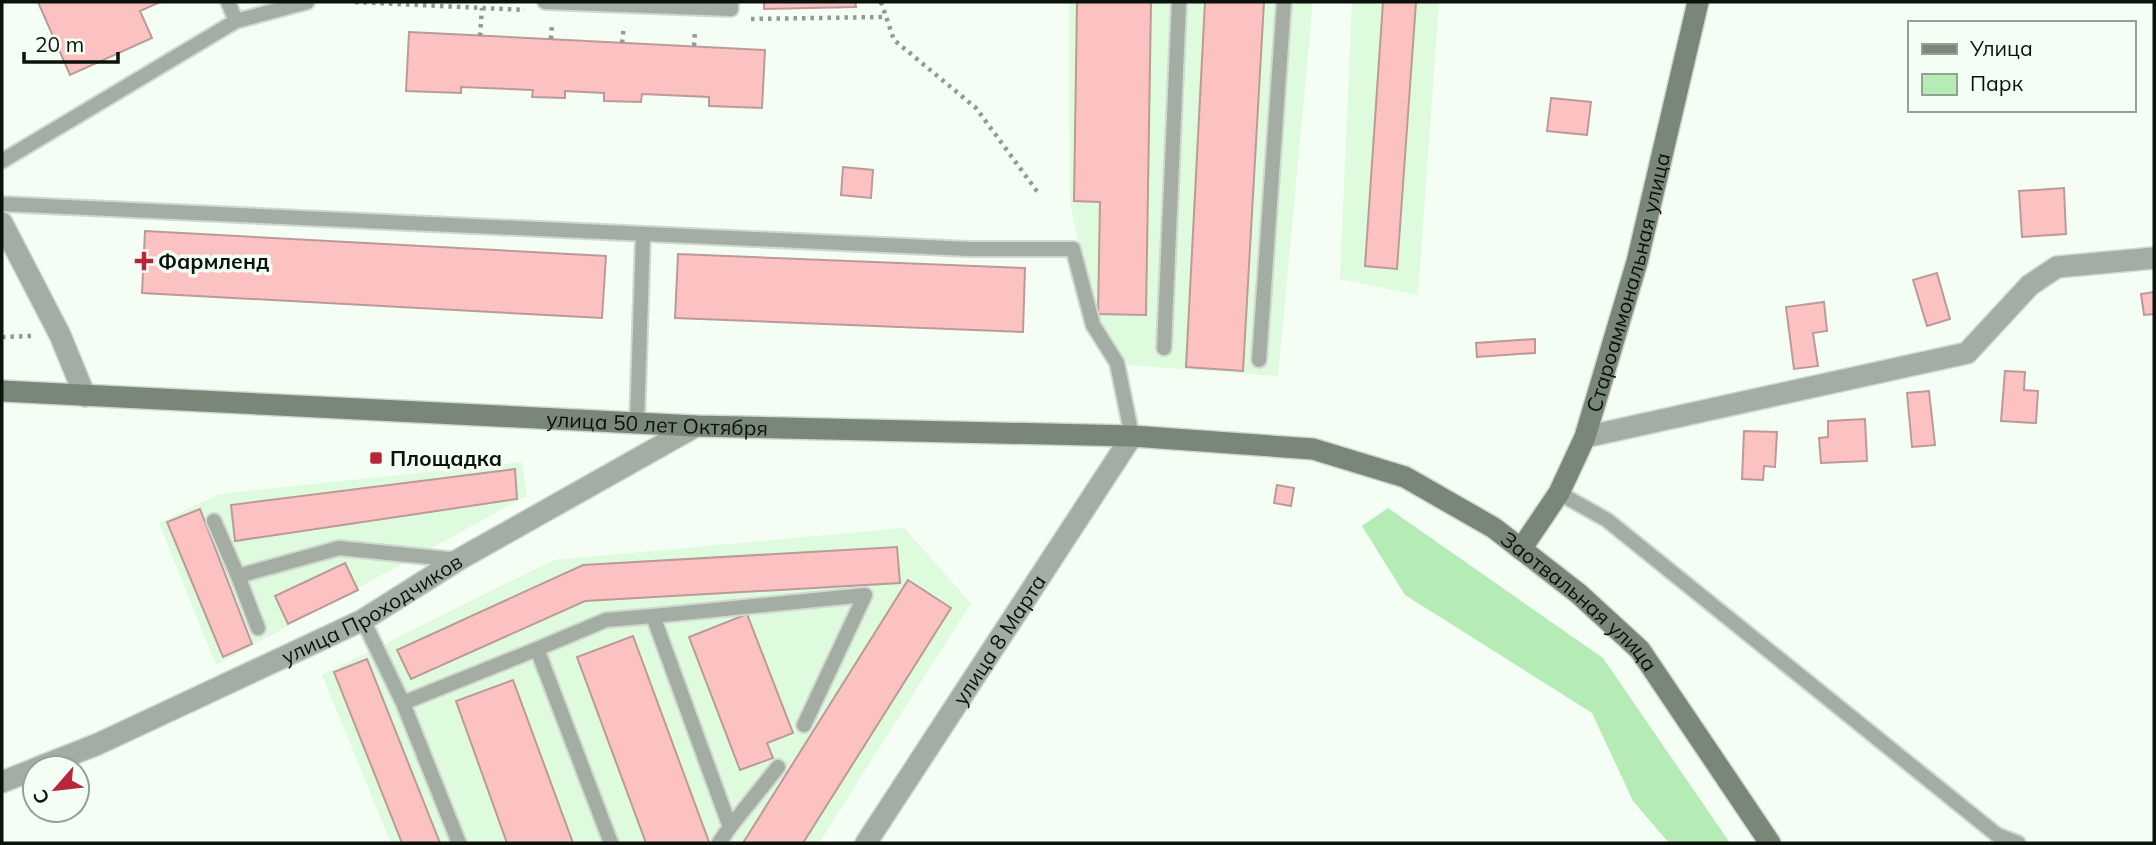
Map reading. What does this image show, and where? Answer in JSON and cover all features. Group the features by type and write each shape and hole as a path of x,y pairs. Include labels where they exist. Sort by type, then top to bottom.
{"main road":[{"name":"Староаммональная улица","path":"1521,549 1559,493 1585,437 1637,262 1698,2"},
{"name":"улица 50 лет Октября","path":"2,391 696,426 1132,436 1313,449"},
{"name":"Заотвальная улица","path":"1313,449 1405,477 1494,528 1579,593 1640,650 1770,843"}],"street":[{"path":"2,223 60,335 85,396"},
{"path":"1585,437 1967,353 2030,285 2057,267 2154,258"},
{"name":"улица Проходчиков","path":"72,754 363,620 458,560 696,426"},
{"name":"улица 8 Марта","path":"866,843 1132,436"},
{"name":"улица Проходчиков","path":"2,782 21,774"}],"lane":[{"path":"228,2 236,21"},
{"path":"2,160 236,21 307,2"},
{"path":"545,2 731,9 731,2"},
{"path":"1164,348 1179,2"},
{"path":"1259,360 1284,2"},
{"path":"2,204 969,249 1073,249 1093,325 1117,363 1132,436"},
{"path":"637,423 643,234"},
{"path":"1559,493 1606,520 1997,835 2018,843"},
{"path":"214,521 258,628"},
{"path":"238,576 339,548 458,560"},
{"path":"403,703 606,620 864,595 804,725"},
{"path":"653,617 730,827"},
{"path":"363,620 403,703 459,843"},
{"path":"537,649 611,843"},
{"path":"719,843 778,767"}],"path":[{"path":"881,2 894,40 976,108 1039,194"},
{"path":"480,36 482,8"},
{"path":"769,20 886,17"}],"shaded area":[{"path":"1069,2 1313,2 1278,376 1128,365 1095,313 1070,204"},
{"path":"1352,2 1439,2 1418,295 1340,279"},
{"path":"522,462 527,496 216,665 159,523 219,494"},
{"path":"904,528 971,603 819,843 391,843 322,675 554,560"}],"green space":[{"path":"1388,508 1603,658 1730,843 1669,843 1633,801 1592,713 1405,595 1362,526"}],"building":[{"path":"38,2 160,2 140,11 152,38 70,75"},
{"path":"764,2 855,2 856,7 764,9"},
{"path":"1077,2 1151,2 1146,315 1098,314 1100,202 1074,201"},
{"path":"1205,2 1264,2 1243,371 1186,367"},
{"path":"1383,2 1416,2 1397,269 1365,266"},
{"path":"409,32 765,50 762,108 709,106 709,97 642,94 641,102 604,101 604,93 565,91 565,98 532,97 533,90 461,87 461,93 406,91"},
{"path":"1551,98 1591,102 1587,135 1547,131"},
{"path":"843,167 873,170 871,198 841,195"},
{"path":"2064,188 2066,234 2022,237 2019,191"},
{"path":"145,231 606,256 602,318 142,293"},
{"path":"678,254 1025,268 1023,332 675,318"},
{"path":"1937,273 1950,319 1927,326 1913,280"},
{"path":"2154,292 2154,314 2144,315 2141,294"},
{"path":"1824,302 1827,331 1813,333 1818,366 1794,369 1786,307"},
{"path":"1535,339 1535,353 1477,357 1476,343"},
{"path":"2005,371 2025,372 2024,390 2038,391 2036,423 2001,421"},
{"path":"1929,391 1935,445 1912,447 1907,393"},
{"path":"1865,419 1867,461 1821,463 1819,438 1828,437 1828,421"},
{"path":"1744,431 1777,432 1775,467 1764,466 1763,480 1742,479"},
{"path":"515,469 517,499 235,541 231,505"},
{"path":"1277,485 1294,488 1291,506 1274,503"},
{"path":"200,509 252,644 223,657 167,522"},
{"path":"897,547 900,583 585,601 411,679 397,650 583,565"},
{"path":"345,563 358,590 288,624 275,596"},
{"path":"908,580 951,608 803,843 743,843"},
{"path":"747,614 793,733 767,743 773,758 740,770 689,637"},
{"path":"633,636 709,842 646,843 577,657"},
{"path":"367,659 440,843 402,843 334,672"},
{"path":"513,680 573,843 507,843 456,701"}],"place":[{"name":"Фармленд","path":"144,261"},
{"name":"Площадка","path":"376,458"}]}
